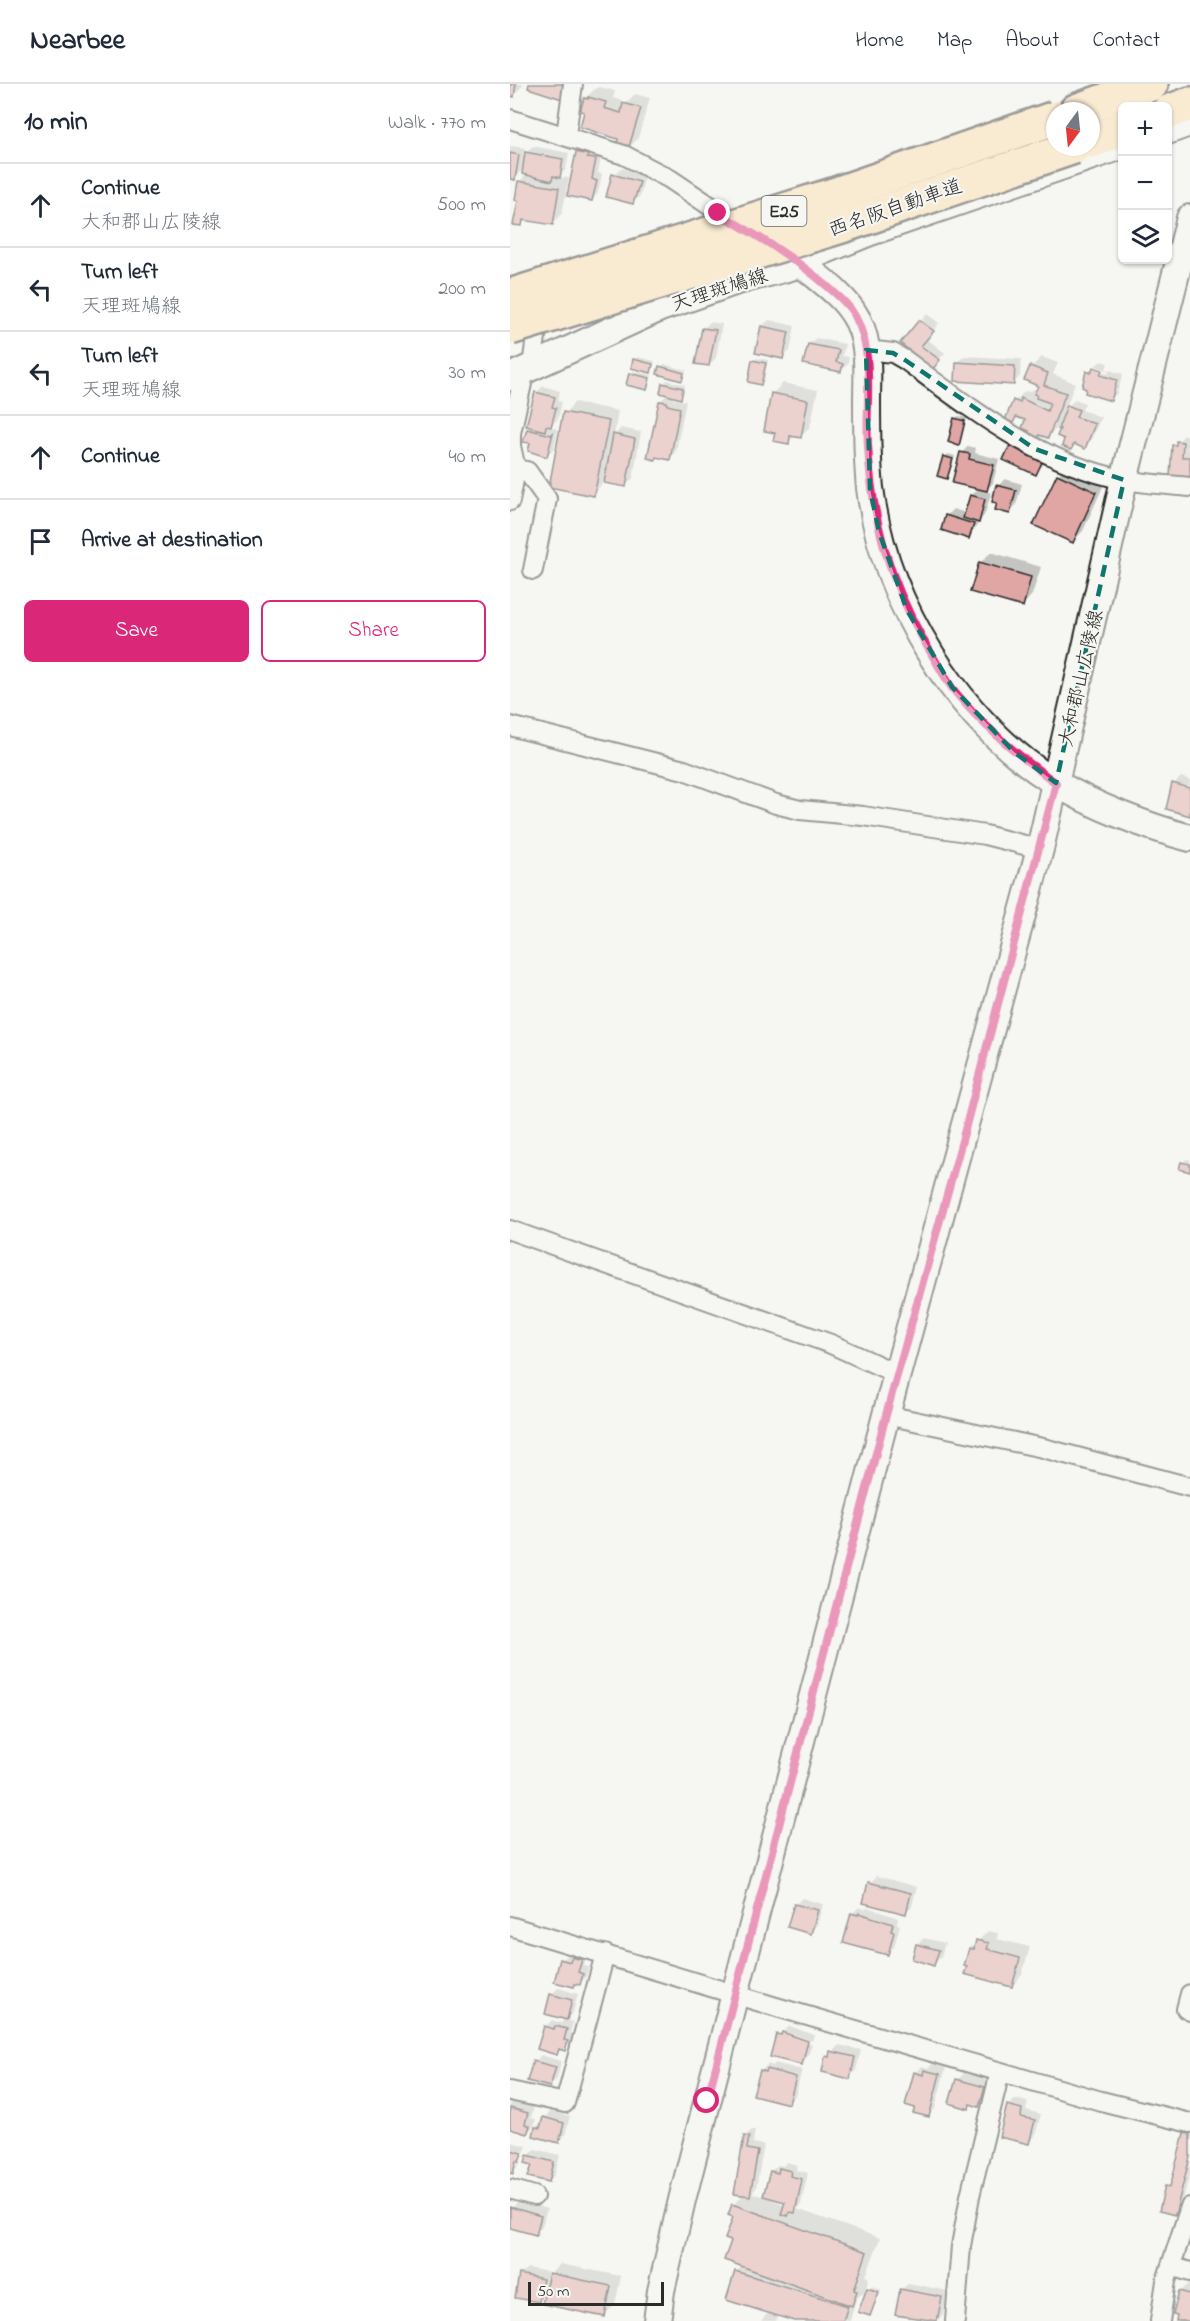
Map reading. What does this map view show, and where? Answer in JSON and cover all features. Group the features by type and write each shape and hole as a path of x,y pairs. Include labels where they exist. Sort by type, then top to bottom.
{"highway":[{"path":"1100,102 1151,84"},
{"path":"1172,110 1190,104"},
{"name":"西名阪自動車道","path":"510,296 833,195 1046,121"},
{"path":"1100,138 1118,131"},
{"name":"西名阪自動車道","path":"510,328 848,224 1048,156"}],"main road":[{"name":"大和郡山広陵線","path":"657,2321 661,2291 682,2200 735,1994 886,1415 1040,849 1124,480 1186,251 1190,218"},
{"path":"802,264 842,299 854,314 862,331 866,350 870,489 879,532 891,572 907,610 952,687 979,718 1014,752 1056,783 1153,828 1190,838"},
{"name":"天理斑鳩線","path":"522,372 660,308 734,282 802,264"}],"street":[{"path":"566,135 573,84"},
{"path":"510,119 566,135 633,160 670,179 721,214 802,264 871,236 1118,151"},
{"path":"1172,133 1190,127"},
{"path":"510,280 721,214"},
{"path":"510,501 516,469 510,446 511,433 545,269"},
{"path":"866,350 893,353 905,360 978,414 1035,449 1074,465 1124,480 1190,487"},
{"path":"516,469 527,471 547,499 533,570"},
{"path":"510,726 684,770 776,804 800,810 863,816 985,835 1040,849"},
{"path":"510,1230 831,1344 897,1374"},
{"path":"886,1415 1043,1448 1190,1487"},
{"path":"510,1926 1101,2102 1190,2123"},
{"path":"510,2091 565,2103 605,1954"},
{"path":"1190,1994 1186,2009 1190,2011"},
{"path":"955,2321 961,2246 970,2196 1000,2072"},
{"path":"510,2189 534,2196"},
{"path":"1160,2321 1166,2281 1190,2207"},
{"path":"1171,2266 1190,2272"}],"highlighted area":[{"path":"866,350 893,353 905,360 1035,449 1124,480 1056,783 1014,752 952,687 907,610 879,532 870,489"}],"building":[{"path":"510,84 516,84 514,97 510,96"},
{"path":"529,84 566,84 562,99 528,88"},
{"path":"588,97 606,102 604,108 621,113 623,103 641,108 628,150 616,147 618,139 580,127 584,112 580,111 584,98 588,99"},
{"path":"525,152 563,159 560,178 553,176 552,181 522,174"},
{"path":"576,152 588,155 587,158 596,159 592,179 597,181 592,201 567,196"},
{"path":"510,153 519,155 515,180 510,179"},
{"path":"612,174 640,182 633,204 606,197"},
{"path":"518,181 559,188 553,225 523,220 522,226 513,225 518,201 515,200"},
{"path":"919,320 934,331 921,346 940,360 933,369 900,343"},
{"path":"761,326 789,332 783,359 755,353"},
{"path":"702,328 716,330 709,366 695,364"},
{"path":"808,344 839,350 836,362 843,364 841,372 803,364"},
{"path":"633,359 653,364 651,373 631,368"},
{"path":"752,360 766,363 761,385 748,382"},
{"path":"956,362 1015,366 1014,385 955,381"},
{"path":"659,366 684,373 682,381 657,374"},
{"path":"1030,366 1048,373 1044,385 1066,393 1048,438 1039,435 1038,439 1027,435 1029,431 1022,428 1025,420 1016,417 1013,423 1005,420 1013,400 1020,403 1021,398 1047,411 1050,403 1036,398 1037,395 1034,394 1038,386 1024,380"},
{"path":"1093,367 1102,370 1100,375 1117,380 1111,401 1085,393 1086,389 1082,387 1086,371 1091,373"},
{"path":"629,373 650,378 647,390 626,385"},
{"path":"662,383 683,388 681,399 660,393"},
{"path":"535,392 555,397 552,407 556,408 551,427 546,426 545,431 526,426"},
{"path":"771,393 808,400 801,438 790,436 789,444 773,441 775,433 764,431"},
{"path":"659,401 680,408 670,460 647,458"},
{"path":"1067,405 1079,410 1076,417 1095,424 1085,449 1074,444 1071,450 1062,446 1064,439 1057,436"},
{"path":"563,412 609,421 594,496 549,487"},
{"path":"954,418 965,421 959,446 948,442"},
{"path":"527,429 551,435 553,433 547,457 528,451 530,443 523,442"},
{"path":"613,434 635,439 626,487 604,483"},
{"path":"1176,441 1183,442 1182,457 1190,457 1190,478 1170,476 1172,445 1176,445"},
{"path":"1010,445 1043,460 1036,475 1003,460"},
{"path":"960,452 970,454 969,459 994,465 987,491 952,483"},
{"path":"943,456 953,459 947,479 937,476"},
{"path":"1057,474 1096,492 1073,543 1033,525"},
{"path":"996,485 1016,490 1010,514 995,510 997,503 992,502"},
{"path":"970,495 985,499 979,523 963,518"},
{"path":"945,515 974,524 969,539 941,530"},
{"path":"979,562 1031,577 1023,607 970,592"},
{"path":"1172,783 1190,788 1190,816 1166,809"},
{"path":"1181,1162 1190,1164 1190,1172 1179,1169"},
{"path":"868,1882 911,1893 906,1914 863,1903"},
{"path":"794,1904 818,1910 811,1934 787,1927"},
{"path":"851,1913 858,1915 859,1913 893,1924 891,1931 894,1932 888,1955 843,1943"},
{"path":"976,1940 989,1943 987,1949 1020,1958 1012,1987 964,1974 969,1948 974,1949"},
{"path":"916,1944 939,1950 934,1966 912,1959"},
{"path":"572,1957 582,1960 578,1972 583,1974 580,1985 575,1984 574,1987 554,1982 560,1959 570,1962"},
{"path":"550,1994 572,2000 567,2020 545,2014"},
{"path":"544,2026 567,2029 564,2040 568,2041 565,2051 559,2049 557,2055 537,2049"},
{"path":"782,2032 808,2041 802,2065 770,2057 776,2034 781,2035"},
{"path":"830,2051 855,2057 850,2079 822,2072 825,2056 829,2057"},
{"path":"533,2061 556,2067 550,2087 527,2081"},
{"path":"767,2069 796,2077 789,2104 753,2095 760,2070 766,2072"},
{"path":"924,2070 940,2074 929,2117 913,2113 915,2108 905,2105 914,2072 923,2075"},
{"path":"956,2079 985,2087 979,2107 970,2104 969,2109 949,2103"},
{"path":"1007,2105 1022,2109 1021,2117 1035,2120 1029,2144 999,2137"},
{"path":"510,2108 528,2113 525,2124 530,2126 527,2134 510,2129"},
{"path":"543,2117 564,2123 559,2143 533,2136 535,2127 540,2128"},
{"path":"1184,2133 1190,2134 1190,2157 1175,2215 1159,2211 1165,2186 1170,2187"},
{"path":"744,2136 749,2137 747,2149 758,2151 750,2196 734,2194"},
{"path":"510,2150 522,2153 519,2162 516,2161 513,2174 510,2173"},
{"path":"527,2155 554,2162 549,2182 528,2177 532,2165 525,2163"},
{"path":"779,2168 791,2171 790,2176 802,2179 795,2213 790,2212 788,2216 781,2214 785,2202 763,2196 770,2171 778,2173"},
{"path":"732,2204 867,2252 854,2290 857,2291 852,2306 724,2260 731,2241 725,2239 733,2217 728,2215"},
{"path":"510,2207 541,2216 536,2235 510,2228"},
{"path":"735,2271 848,2306 843,2321 794,2321 726,2300"},
{"path":"549,2273 611,2286 605,2317 542,2304"},
{"path":"519,2274 543,2279 539,2302 515,2298"},
{"path":"867,2288 879,2292 870,2316 858,2312"},
{"path":"900,2289 942,2297 937,2321 895,2315"},
{"path":"1179,2291 1190,2294 1190,2321 1176,2321 1177,2315 1173,2314"}],"route":[{"path":"707,2101 886,1415 963,1137 1056,783 1014,752 979,718 952,687 907,610 891,572 879,532 870,489 866,350 862,331 854,314 842,299 802,264 718,213"}]}
